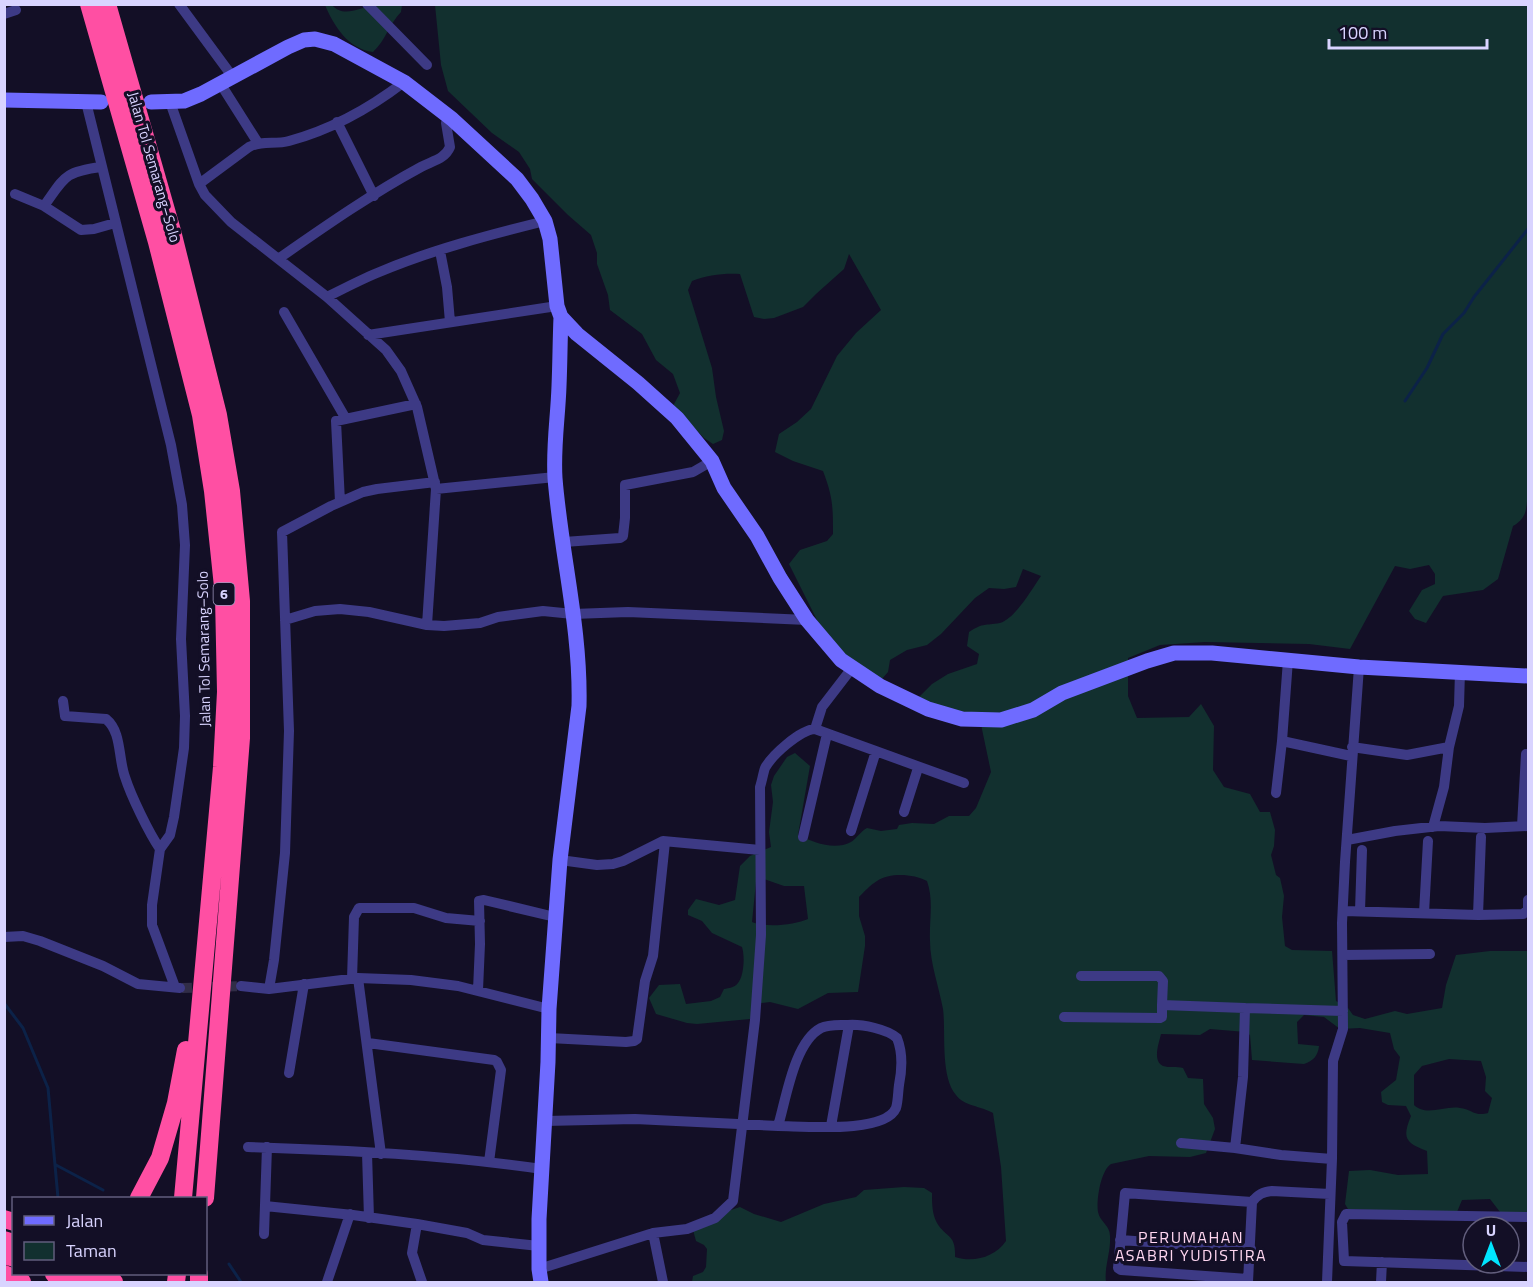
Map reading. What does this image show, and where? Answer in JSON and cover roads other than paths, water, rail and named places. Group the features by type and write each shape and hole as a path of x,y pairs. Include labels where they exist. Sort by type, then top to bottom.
{"highway":[{"name":"Jalan Tol Semarang–Solo","path":"89,4 128,137 201,415 213,491 224,596 226,692 222,767 183,1197"},
{"name":"Jalan Tol Semarang–Solo","path":"107,4 172,231 218,415 231,491 241,601 242,738 205,1197"},
{"path":"140,1197 160,1158 176,1103 208,935"},
{"path":"4,1274 22,1282"},
{"path":"57,1275 78,1282"},
{"path":"94,1275 114,1282"}],"main road":[{"path":"151,102 184,100 201,94 288,46 304,40 315,39 334,44 404,82 449,117 517,179 545,221 550,239 559,311 559,387 555,435 555,477 578,654 579,706 555,917 542,1169 540,1276"},
{"path":"4,100 101,102"},
{"path":"559,311 577,334 678,418 712,461 724,488 757,536 807,620 841,660 880,686 928,709 962,718 1001,720 1033,710 1062,693 1174,653 1212,653 1359,667 1528,676"},
{"path":"560,338 577,334"}],"street":[{"path":"179,4 226,80 258,142"},
{"path":"367,4 427,65"},
{"path":"4,14 16,10"},
{"path":"199,184 258,142 289,141 337,122 379,101 404,82"},
{"path":"4,937 23,936 40,941 103,966 138,984 178,987 152,925 152,904 160,849 171,835 184,748 185,716 181,639 185,544 182,505 176,467 86,102"},
{"path":"170,102 199,184 210,201 231,222 327,297 386,350 401,371 416,404 436,486 427,625"},
{"path":"278,259 331,222 422,166 445,155 451,143 446,123 449,117"},
{"path":"337,122 374,196"},
{"path":"44,206 68,175 101,166"},
{"path":"15,195 44,206 81,230 115,223"},
{"path":"327,297 376,273 440,251 545,221"},
{"path":"440,251 447,287 450,322"},
{"path":"368,335 450,322 559,311"},
{"path":"284,312 346,419"},
{"path":"340,502 334,426 336,422 416,404"},
{"path":"564,542 620,538 623,536 626,518 625,485 693,472 712,461"},
{"path":"269,989 285,853 290,731 282,532 340,502 376,489 555,477"},
{"path":"285,620 315,611 340,609 369,612 427,625 466,625 498,617 543,611 573,614 628,612 807,620"},
{"path":"1276,793 1288,660"},
{"path":"1327,1282 1333,1061 1343,1029 1347,840 1359,667"},
{"path":"815,729 822,707 852,668"},
{"path":"1433,827 1444,787 1449,747 1459,706 1460,671"},
{"path":"63,701 64,716 98,717 106,719 115,728 124,777 160,849"},
{"path":"540,1276 653,1233 687,1228 716,1218 733,1201 757,988 760,935 760,787 766,767 785,746 808,730 815,729 964,783"},
{"path":"803,837 827,734"},
{"path":"1282,741 1352,752 1407,755 1449,747"},
{"path":"851,831 876,750"},
{"path":"1347,840 1433,827 1525,826 1526,754"},
{"path":"904,812 918,768"},
{"path":"1478,915 1481,837"},
{"path":"560,860 597,865 614,864 660,842 760,850"},
{"path":"549,1038 626,1042 637,1039 645,981 653,956 665,842"},
{"path":"1424,913 1428,842"},
{"path":"1360,911 1362,850"},
{"path":"478,990 480,921 478,903 484,900 555,917"},
{"path":"1344,911 1523,914 1528,910 1528,900"},
{"path":"381,1154 368,1043 355,978 354,917 359,908 414,908 446,918 480,921"},
{"path":"1343,955 1430,954"},
{"path":"1064,1017 1162,1017 1163,981 1159,976 1081,976"},
{"path":"241,987 269,989 355,978 434,982 478,990 549,1009"},
{"path":"289,1073 304,984"},
{"path":"1162,1005 1343,1011"},
{"path":"1235,1148 1243,1077 1245,1008"},
{"path":"545,1121 635,1119 778,1126 860,1126 876,1122 892,1114 896,1108 902,1070 897,1038 877,1029 849,1025 822,1028 811,1036 795,1063 778,1126"},
{"path":"831,1126 849,1025"},
{"path":"368,1043 496,1060 501,1070 489,1162"},
{"path":"1181,1143 1332,1159"},
{"path":"248,1147 489,1162 542,1169"},
{"path":"264,1234 267,1147"},
{"path":"367,1153 369,1218"},
{"path":"1252,1202 1125,1194 1120,1240 1120,1270 1248,1281 1252,1202 1260,1194 1272,1191 1330,1194"},
{"path":"265,1206 350,1214 466,1233 496,1242 539,1246"},
{"path":"327,1282 350,1214"},
{"path":"1461,1221 1346,1214 1342,1222 1344,1261 1461,1264"},
{"path":"417,1224 412,1253 422,1282"},
{"path":"653,1233 663,1282"},
{"path":"1120,1240 1251,1249"},
{"path":"1381,1282 1382,1262"}],"waterway":[{"path":"1405,401 1427,368 1443,334 1464,313 1528,229"},
{"path":"4,1003 23,1028 48,1088 58,1197"},
{"path":"56,1165 103,1190"},
{"path":"229,1264 241,1282"}],"tunnel":[{"path":"182,988 241,986"}],"district":[{"name":"PERUMAHAN ASABRI YUDISTIRA","path":"1191,1246"}]}
